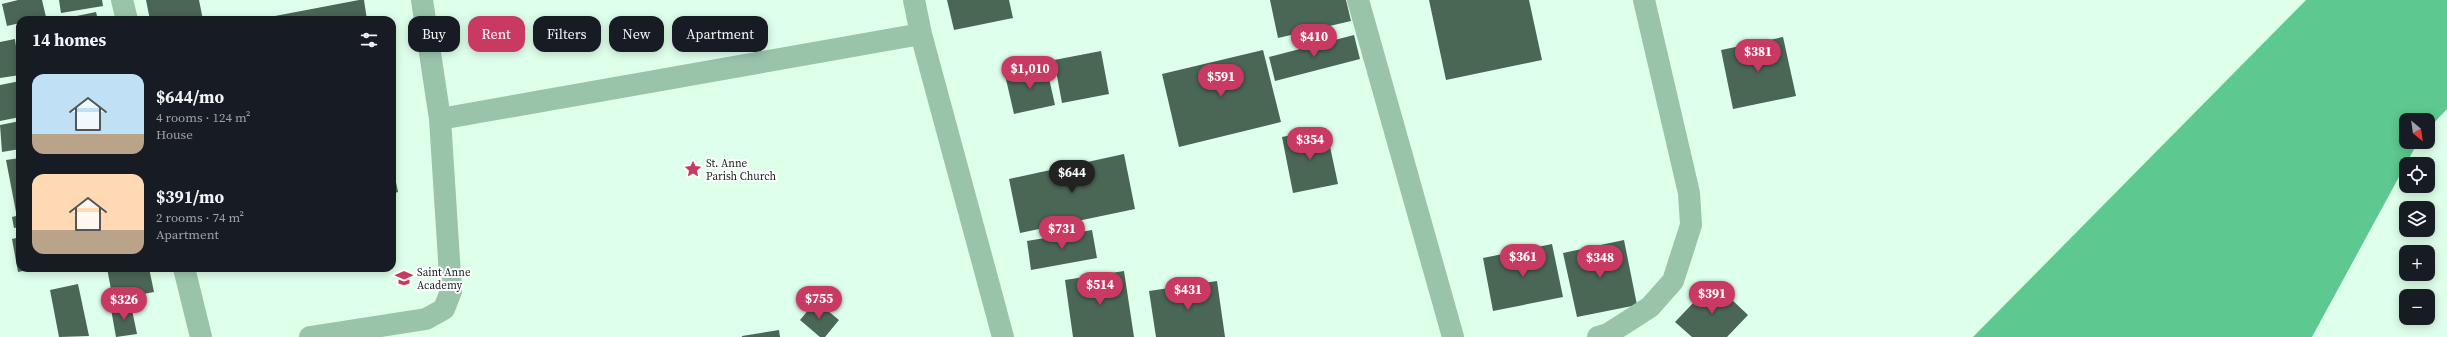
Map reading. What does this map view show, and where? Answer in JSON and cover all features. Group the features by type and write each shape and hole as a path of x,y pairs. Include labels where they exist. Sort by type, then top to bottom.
{"street":[{"path":"122,0 126,16"},
{"path":"310,337 410,323 426,319 444,308 451,291 440,119 422,0"},
{"path":"914,0 1003,337"},
{"path":"1358,0 1453,337"},
{"path":"1598,337 1608,334 1650,308 1673,281 1691,225 1689,192 1644,0"},
{"path":"440,119 922,34"},
{"path":"185,272 201,337"}],"shaded area":[{"path":"2306,0 2447,0 2447,109 2435,122 2435,113 2399,113 2399,149 2414,149 2410,157 2399,157 2399,177 2312,337 1973,337"}],"building":[{"path":"18,0 42,0 46,16 16,16 16,24 7,26 2,4"},
{"path":"59,0 102,0 103,6 61,13"},
{"path":"146,0 199,0 202,16 149,16"},
{"path":"364,0 366,16 275,16"},
{"path":"947,0 1009,0 1013,18 954,30"},
{"path":"1270,0 1346,0 1351,21 1278,38"},
{"path":"1429,0 1529,0 1542,60 1446,80"},
{"path":"96,12 97,16 77,16"},
{"path":"1354,35 1360,59 1275,81 1269,57"},
{"path":"1783,37 1796,96 1733,109 1721,50"},
{"path":"15,39 16,76 0,78 0,42"},
{"path":"1263,50 1281,122 1179,147 1162,74"},
{"path":"1101,51 1109,94 1062,103 1054,60"},
{"path":"1046,65 1055,105 1014,114 1005,75"},
{"path":"16,82 16,118 0,121 0,85"},
{"path":"16,122 16,150 2,152 0,125"},
{"path":"1326,128 1338,184 1293,193 1282,137"},
{"path":"1124,154 1135,209 1020,233 1009,179"},
{"path":"16,159 16,212 6,160"},
{"path":"396,182 398,192 396,193"},
{"path":"16,216 16,228 14,228 12,217"},
{"path":"1092,230 1097,258 1031,270 1027,241"},
{"path":"16,238 16,261 12,239"},
{"path":"1624,240 1637,305 1577,317 1563,253"},
{"path":"1552,244 1563,297 1493,311 1483,258"},
{"path":"1124,271 1134,337 1073,337 1065,280"},
{"path":"108,272 150,272 154,292 113,300"},
{"path":"1217,281 1225,337 1156,337 1149,291"},
{"path":"1713,282 1748,315 1727,337 1692,337 1675,322"},
{"path":"78,284 89,336 59,337 50,290"},
{"path":"816,301 839,320 825,337 820,337 800,320"},
{"path":"131,305 137,334 116,337 111,309"},
{"path":"779,330 780,337 742,337 742,336"}],"place":[{"name":"St. Anne Parish Church","path":"693,169"},
{"name":"Saint Anne Academy","path":"404,278"}]}
